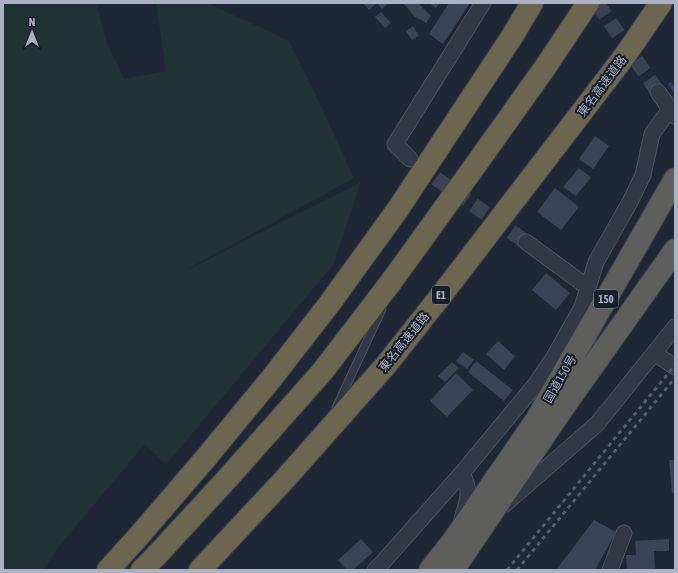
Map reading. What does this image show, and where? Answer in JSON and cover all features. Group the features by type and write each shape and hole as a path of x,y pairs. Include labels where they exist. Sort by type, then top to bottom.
{"highway":[{"path":"108,570 206,459 330,303 398,209 513,35 532,3"},
{"path":"142,570 227,479 322,372 477,163 540,75 588,3"},
{"name":"東名高速道路","path":"200,570 286,479 386,365 624,57 661,3"},
{"name":"国道150号","path":"430,570 453,541 537,418 675,179"},
{"name":"国道150号","path":"453,570 563,408 675,250"}],"street":[{"path":"410,159 395,144 483,3"},
{"path":"374,570 383,562 462,473 534,385 554,357 582,307 596,262 630,202 643,175 652,134 672,113 658,92"},
{"path":"526,242 588,288"},
{"path":"488,519 597,424 675,327"},
{"path":"654,353 675,367"},
{"path":"453,541 468,499 467,484 462,473"},
{"path":"610,570 624,534"}],"lane":[{"path":"324,435 381,310 390,282"}],"shaded area":[{"path":"3,3 96,3 106,40 124,79 166,71 156,3 208,3 289,41 354,178 177,275 361,182 333,265 166,465 145,444 57,549 44,570 3,570"}],"building":[{"path":"363,3 377,3 369,10"},
{"path":"377,3 389,3 382,9"},
{"path":"403,3 418,3 431,16 426,23 414,16"},
{"path":"429,3 440,3 436,8"},
{"path":"449,3 470,3 443,44 429,34"},
{"path":"381,12 391,23 385,28 375,17"},
{"path":"413,26 419,36 412,40 406,31"},
{"path":"595,136 609,146 593,169 579,159"},
{"path":"579,168 591,177 576,196 563,187"},
{"path":"555,188 579,207 561,230 537,212"},
{"path":"546,273 570,293 556,310 532,290"},
{"path":"498,341 515,356 504,370 486,354"},
{"path":"463,352 474,360 467,369 456,361"},
{"path":"476,361 513,390 504,401 468,372"},
{"path":"452,362 459,368 445,382 438,376"},
{"path":"456,373 473,390 447,417 430,401"},
{"path":"669,460 675,460 675,493 672,493"},
{"path":"594,520 616,532 595,570 556,570"},
{"path":"361,539 373,552 353,570 347,570 338,560"},
{"path":"669,539 669,551 654,551 655,570 627,570 626,555 636,555 635,541"}],"waterway":[{"path":"670,84 675,91"}],"tunnel":[{"path":"597,3 658,92"},
{"path":"417,165 526,242"}],"railway":[{"path":"507,570 675,365"},
{"path":"517,570 675,378"}]}
